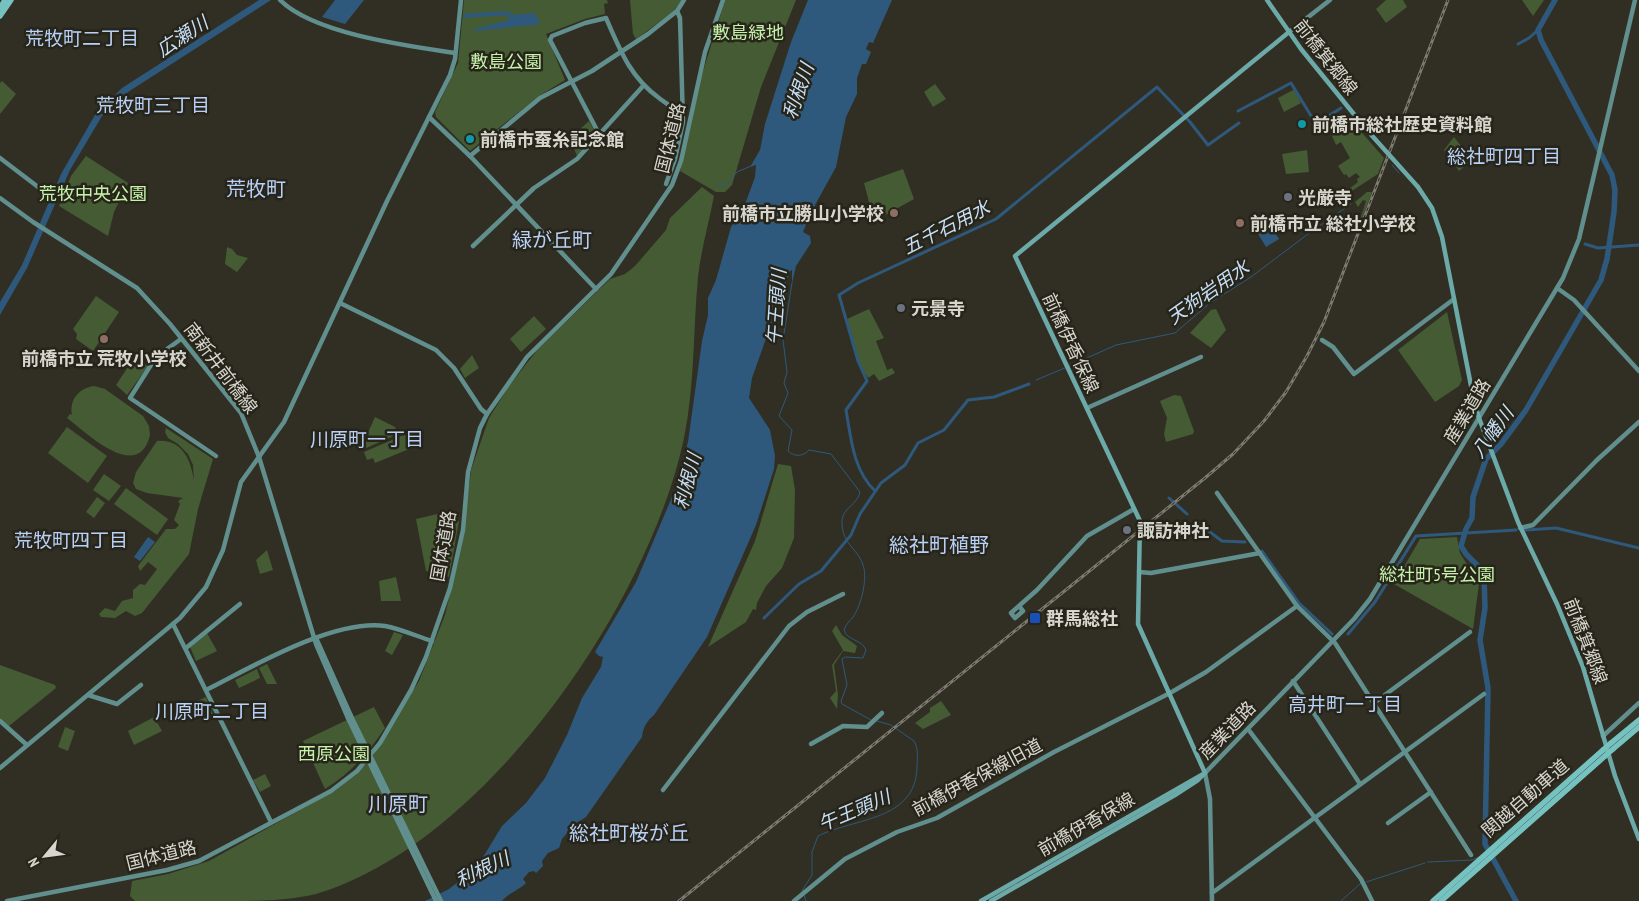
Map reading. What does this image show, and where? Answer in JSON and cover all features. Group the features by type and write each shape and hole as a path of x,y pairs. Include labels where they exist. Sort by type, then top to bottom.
{"highway":[{"path":"0,8 6,0"},
{"path":"0,16 11,0"},
{"name":"関越自動車道","path":"1612,746 1639,720"},
{"name":"関越自動車道","path":"1433,901 1497,842 1604,752 1639,727"},
{"name":"関越自動車道","path":"1441,901 1604,752"}],"main road":[{"name":"前橋箕郷線","path":"1267,0 1289,32 1366,129 1418,187 1432,208 1440,227 1454,299"},
{"name":"前橋伊香保線","path":"1205,773 1138,626 1141,526 1069,366 1015,255 1289,32"},
{"path":"1454,299 1479,418"},
{"name":"前橋箕郷線","path":"1479,418 1520,528 1557,604 1582,666 1617,782 1639,838"},
{"name":"前橋伊香保線","path":"981,901 1205,773"},
{"name":"前橋伊香保線","path":"991,901 1175,795 1198,780 1205,773"}],"street":[{"path":"280,0 305,18 361,36 392,44 455,53"},
{"path":"0,768 173,624 196,601 212,577 223,550 238,488 249,469 284,422 450,75 455,53 461,0"},
{"path":"470,156 540,98 592,71 678,12 684,0"},
{"name":"国体道路","path":"7,901 182,867 222,851 331,790 364,764 380,743 411,690 432,642 450,588 462,530 468,472 480,428 486,414 527,357 617,267 672,185 681,161 706,52 722,0"},
{"path":"1289,32 1330,0"},
{"name":"産業道路","path":"1205,773 1333,641 1370,599 1557,288 1576,250 1635,0"},
{"path":"666,184 676,159 683,122 680,18 678,12"},
{"path":"599,134 551,42 552,36 606,18 620,52 644,85 670,106 683,110"},
{"path":"473,246 532,190 574,162 644,85"},
{"path":"532,190 552,181 577,162 644,85"},
{"path":"429,117 470,156 596,289"},
{"path":"0,158 46,193"},
{"name":"南新井前橋線","path":"0,198 38,226 137,288 237,408 250,430 296,583 315,637 320,643 350,717 436,901"},
{"path":"1557,288 1588,315 1639,371"},
{"path":"1322,340 1333,347 1354,374 1454,299"},
{"path":"340,303 436,350 454,368 486,414"},
{"path":"181,339 156,357 130,398 216,456"},
{"path":"1087,408 1201,357"},
{"path":"1520,528 1533,524 1596,460 1639,422"},
{"path":"1217,493 1297,606 1333,641 1471,855"},
{"path":"1011,612 1084,538 1134,509"},
{"path":"1139,572 1151,573 1260,553"},
{"path":"663,790 789,626 807,612 843,594"},
{"path":"186,648 240,604"},
{"name":"前橋伊香保線旧道","path":"794,901 834,866 852,855 897,832 937,818 1054,752 1170,693 1206,672 1297,606"},
{"path":"173,624 271,822"},
{"path":"206,690 315,637 368,626 384,626 432,642"},
{"path":"1374,703 1470,632"},
{"path":"1293,682 1360,784"},
{"path":"88,695 117,704 141,685"},
{"path":"1212,893 1484,694"},
{"path":"1603,736 1639,703"},
{"path":"811,744 843,726 864,728 874,722 882,713"},
{"name":"南新井前橋線","path":"350,717 441,901"},
{"path":"0,721 27,745"},
{"path":"1248,728 1361,879 1372,901"},
{"path":"1205,773 1210,799 1212,901"},
{"path":"1388,823 1431,792"}],"green space":[{"name":"敷島公園","path":"464,0 607,0 608,3 604,4 605,14 585,19 546,34 565,80 539,96 470,151 436,117 435,112 458,63"},
{"path":"630,0 682,0 673,12 636,39 633,34"},
{"name":"敷島緑地","path":"725,0 796,0 761,87 732,185 725,192 716,192 680,171 701,78"},
{"path":"1386,0 1403,0 1407,7 1386,23 1376,9"},
{"path":"1522,0 1544,0 1533,16"},
{"path":"2,81 16,94 0,114 0,83"},
{"path":"935,84 946,99 933,107 924,92"},
{"path":"1295,89 1301,103 1284,112 1278,98"},
{"path":"1345,117 1349,118 1384,158 1378,174 1347,194 1344,193 1358,182 1357,179 1360,177 1356,173 1349,178 1346,174 1344,175 1338,166 1350,158 1341,142 1336,145 1327,125"},
{"path":"589,121 597,135 577,156 570,138"},
{"path":"1454,137 1472,160 1459,171 1444,150"},
{"path":"1307,150 1309,172 1286,174 1282,154"},
{"name":"荒牧中央公園","path":"86,156 128,183 114,212 108,236 59,206 71,176"},
{"path":"903,169 914,199 874,221 864,183"},
{"path":"702,187 714,196 698,277 692,378 684,438 665,503 636,572 597,642 550,710 497,772 440,825 379,867 316,894 294,898 250,901 135,901 130,896 132,881 168,874 209,861 336,790 370,761 419,681 445,615 462,543 471,470 489,418 509,386 538,349 610,279 625,274 635,266 666,230 670,218"},
{"path":"1367,192 1372,192 1354,239 1366,201 1363,200 1358,207 1355,202"},
{"path":"227,247 232,249 237,255 248,258 237,272 225,264"},
{"path":"96,296 119,312 93,351 76,339 77,334 73,329"},
{"path":"869,309 884,338 876,341 887,370 892,368 895,373 879,381 874,374 868,378 860,365 847,319"},
{"path":"1216,309 1226,330 1211,348 1190,333 1211,310"},
{"path":"1447,312 1462,380 1459,386 1435,402 1398,350"},
{"path":"534,316 546,329 521,352 510,339"},
{"path":"140,349 154,358 127,395 116,385"},
{"path":"472,355 479,368 465,378 460,369"},
{"path":"94,386 105,389 143,416 149,426 150,435 144,449 135,455 123,455 98,442 67,418 70,414 72,415 72,404 76,396 84,389"},
{"path":"1174,395 1181,396 1194,431 1193,434 1166,442 1164,434 1167,418 1160,401"},
{"path":"375,417 395,427 398,434 364,449 362,446"},
{"path":"67,427 107,456 88,483 48,453"},
{"path":"166,428 213,459 198,509 189,554 142,613 135,616 126,611 115,618 101,617 99,614 105,608 115,611 122,601 133,598 133,590 140,584 145,585 157,569 148,562 140,571 138,566 166,529 175,529 179,525 174,520 180,504 178,501 183,498 147,493 136,489 133,483 136,472 157,441 166,441 173,444 184,453 191,466 194,481 193,465 188,454 178,444 168,438 165,432"},
{"path":"408,433 414,447 375,463 373,458 367,460 364,452"},
{"path":"778,464 791,466 795,490 794,538 782,568 766,586 757,603 756,610 753,609 746,622 708,647 755,541"},
{"path":"104,474 121,486 109,501 93,490"},
{"path":"126,488 168,519 157,535 114,504"},
{"path":"97,497 105,503 94,518 86,512"},
{"path":"450,511 450,520 459,521 449,577 426,571 416,519"},
{"name":"総社町5号公園","path":"1457,537 1460,553 1479,584 1473,629 1394,584 1420,539"},
{"path":"267,550 273,570 260,574 256,560"},
{"path":"396,577 401,601 381,601 379,581"},
{"path":"836,625 842,635 857,646 855,653 843,651 834,665 838,695 837,709 830,698 836,691 832,665 843,650 832,631"},
{"path":"394,632 403,635 392,655 385,651"},
{"path":"207,633 217,651 196,661 190,647"},
{"path":"267,664 277,684 267,684 259,668"},
{"path":"0,665 55,685 56,688 9,726 0,720"},
{"path":"257,669 260,678 239,688 235,680"},
{"path":"206,697 213,714 203,719 195,702"},
{"path":"941,701 951,715 923,729 915,723 930,712 930,708"},
{"name":"西原公園","path":"374,707 385,728 358,762 325,789 303,741"},
{"path":"154,717 162,731 134,745 128,731"},
{"path":"65,727 75,731 68,751 58,747"},
{"path":"265,774 271,786 260,792 253,780"}],"water":[{"path":"259,0 271,0 128,92 102,116 70,170 27,268 0,315 0,302 22,265 61,174 95,115 122,88"},
{"path":"335,0 364,0 345,24 322,17"},
{"name":"利根川","path":"808,0 892,0 873,43 869,42 866,49 871,52 866,64 862,64 857,78 857,94 846,117 836,167 815,205 814,221 807,222 803,232 810,236 811,243 796,266 792,284 792,270 790,271 752,378 749,398 770,430 775,456 774,469 756,525 707,637 654,715 647,722 642,737 586,817 575,824 562,839 559,848 548,853 542,861 543,866 536,873 534,871 529,872 523,879 526,883 502,901 425,901 449,889 477,867 502,826 526,803 545,778 567,735 582,698 601,667 603,657 595,652 636,582 675,490 688,442 702,341 708,315 708,298 716,280 731,227 741,213 755,177 756,165 750,167 760,150 765,124 791,42"},
{"path":"505,11 515,15 535,13 540,24 475,31 474,29 506,21 510,18 506,15 463,18 464,14"},
{"path":"1270,225 1279,239 1266,247 1257,232"},
{"path":"148,537 155,542 140,561 134,557"}],"waterway":[{"name":"八幡川","path":"1516,901 1485,844 1488,688 1480,640 1485,608 1484,576 1481,569 1461,546 1466,529 1472,518 1473,497 1486,459 1501,444 1526,410 1601,280 1607,259 1614,212 1615,190 1612,175 1541,40 1538,30 1555,0"},
{"path":"1518,44 1538,30"},
{"name":"五千石用水","path":"1238,111 1291,83 1316,124 1341,108"},
{"name":"五千石用水","path":"875,491 857,464 850,432 846,410 867,381 858,361 839,295 858,283 996,219 1157,87 1190,122 1208,145 1239,123"},
{"path":"1392,165 1399,173"},
{"path":"717,185 725,186 737,172 751,166"},
{"name":"天狗岩用水","path":"1069,366 1116,345 1175,333 1210,303 1251,277 1351,204"},
{"name":"八幡川","path":"1585,244 1598,248 1639,245"},
{"name":"午王頭川","path":"792,283 783,340 787,372 784,383 788,393 779,416 792,430 788,451 799,455 809,450 831,454 860,492 859,496 845,512 842,528 844,535 863,565 865,577 859,606 844,630 848,636 864,646 866,650 863,658 845,657 842,659 847,685 841,701 842,704 871,720"},
{"name":"天狗岩用水","path":"1036,380 1065,368"},
{"path":"764,618 799,584 821,571 851,535 860,514 881,483 905,465 918,443 944,430 968,400 994,397 1029,384"},
{"path":"1169,498 1187,514"},
{"path":"1195,521 1222,541 1245,542"},
{"path":"1526,530 1556,528 1639,548"},
{"path":"1348,634 1375,602 1416,536 1516,530"},
{"path":"1262,551 1299,603 1332,634"},
{"name":"午王頭川","path":"802,891 812,875 812,852 818,836 881,815 895,808 906,798 914,785 917,767 917,747 914,741 891,725 877,721"},
{"path":"1428,862 1472,860 1479,857"},
{"path":"1366,882 1425,863"},
{"path":"1341,901 1361,883"},
{"name":"午王頭川","path":"804,895 806,901"}],"railway":[{"path":"679,901 1205,478 1233,454 1264,421 1286,392 1324,322 1448,0"}],"place":[{"name":"前橋市総社歴史資料館","path":"1302,124"},
{"name":"前橋市蚕糸記念館","path":"470,139"},
{"name":"光厳寺","path":"1288,197"},
{"name":"前橋市立勝山小学校","path":"894,213"},
{"name":"前橋市立 総社小学校","path":"1240,223"},
{"name":"元景寺","path":"901,308"},
{"name":"前橋市立 荒牧小学校","path":"104,339"},
{"name":"諏訪神社","path":"1127,530"},
{"name":"群馬総社","path":"1035,618"}],"district":[{"name":"荒牧町二丁目","path":"82,38"},
{"name":"荒牧町三丁目","path":"153,105"},
{"name":"総社町四丁目","path":"1504,156"},
{"name":"荒牧町","path":"256,189"},
{"name":"緑が丘町","path":"552,240"},
{"name":"川原町一丁目","path":"367,439"},
{"name":"荒牧町四丁目","path":"71,540"},
{"name":"総社町植野","path":"939,545"},
{"name":"高井町一丁目","path":"1345,704"},
{"name":"川原町二丁目","path":"212,711"},
{"name":"川原町","path":"398,804"},
{"name":"総社町桜が丘","path":"629,833"}],"water label":[{"name":"広瀬川","path":"182,36"}]}
